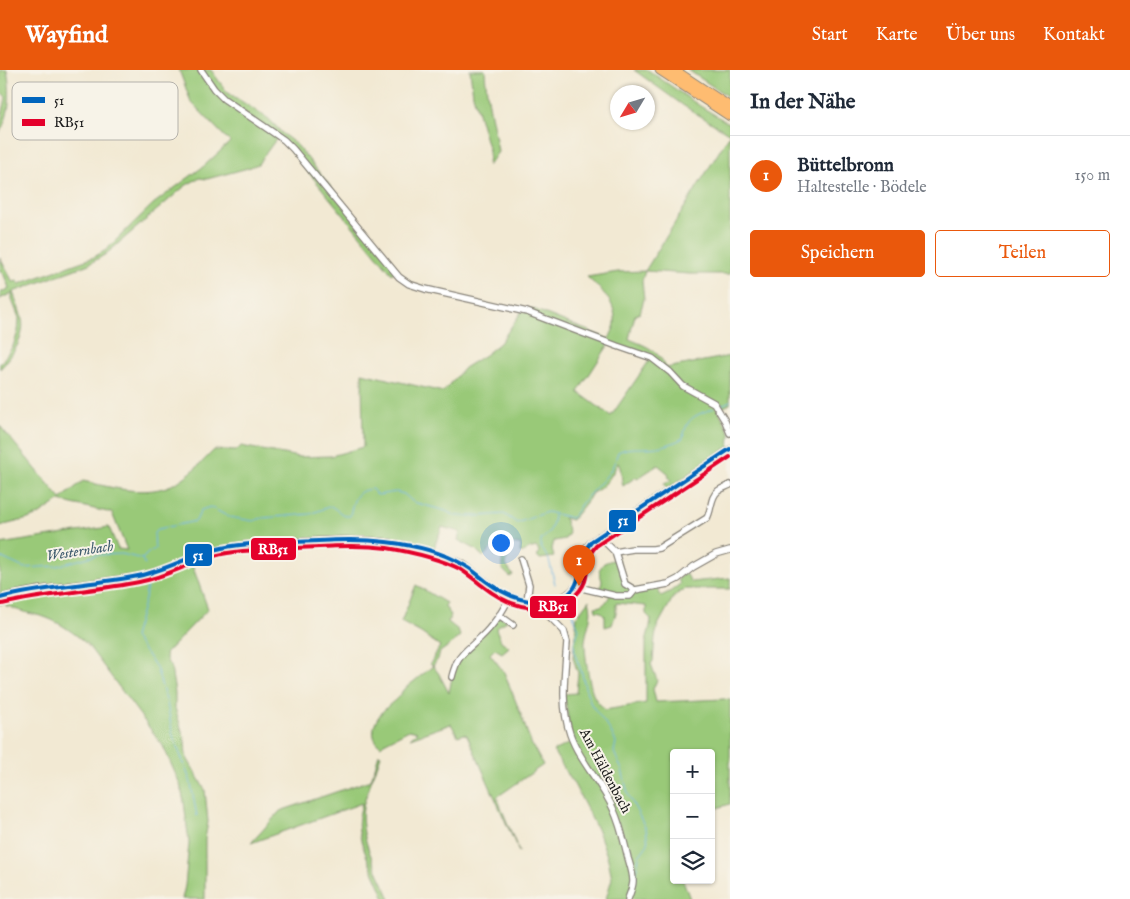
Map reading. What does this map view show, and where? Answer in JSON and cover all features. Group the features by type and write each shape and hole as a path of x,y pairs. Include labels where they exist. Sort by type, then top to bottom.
{"highway":[{"path":"660,70 730,116"},
{"path":"674,70 730,106"}],"street":[{"path":"201,70 214,89 224,99 284,140 293,149 394,272 404,281 424,289 527,312 652,358 670,372 683,386 714,403 726,421 730,432"},
{"path":"0,598 28,591 140,576 170,568 211,551 244,544 365,540 388,542 425,550 461,563 496,589 510,596 527,601 551,601 564,596 574,588 579,577 585,549 592,541 730,449"},
{"path":"615,552 659,548 707,518 713,497 716,493 730,485"},
{"path":"599,536 615,552 625,584 635,590"},
{"path":"577,583 582,588 616,596 630,596 635,590 668,584 716,554 730,550"},
{"path":"521,559 529,584 527,601"},
{"path":"452,677 457,661 493,624 510,596"},
{"name":"Am Häldenbach","path":"542,602 545,612 561,627 566,636 564,694 568,727 578,750 611,804 619,823 633,879 632,891 628,899"},
{"path":"499,615 513,625"}],"green space":[{"path":"0,70 7,70 9,94 8,110 0,132 6,97 0,91"},
{"path":"179,70 211,70 227,92 269,119 297,145 397,269 392,274 286,145 277,138 258,164 207,179 199,178 185,186 106,254 89,264 13,292 22,319 22,333 17,346 0,369 0,364 13,346 18,332 19,318 12,300 12,293 0,299 0,293 9,288 4,275 0,271 0,258 13,282 17,281 19,284 94,257 106,250 153,204 204,166 230,142 191,102"},
{"path":"470,70 485,70 488,101 498,152 488,166 489,151 473,95"},
{"path":"634,70 648,70 730,124 730,134 684,106"},
{"path":"688,70 730,70 730,98"},
{"path":"730,134 730,274 645,271"},
{"path":"645,271 642,281 644,299 640,313 635,315 629,339 656,353 666,368 730,356 730,404 722,408 722,403 715,403 730,433 729,447 667,489 664,484 671,480 668,476 669,474 658,465 623,486 618,463 608,481 592,493 572,520 564,518 569,533 565,539 554,541 552,549 554,557 540,559 537,556 539,551 536,547 523,553 520,552 521,544 506,545 510,553 505,564 513,575 510,577 502,567 502,555 495,556 494,551 496,548 493,547 483,557 475,549 458,540 460,532 442,527 433,550 388,542 244,544 190,559 208,609 165,654 171,668 175,708 185,741 186,756 205,790 208,822 205,839 205,899 182,899 189,843 184,802 180,784 163,746 87,644 68,629 52,620 17,610 10,606 8,607 3,603 0,605 0,544 109,527 118,549 127,550 112,513 59,501 40,514 0,526 0,426 61,499 83,481 120,489 146,491 159,489 182,479 214,450 236,451 241,446 299,457 331,456 363,447 362,373 443,392 464,368 500,343 522,311 527,312 531,308 609,339 615,324 611,303 587,277 618,272","holes":["609,344 651,358 611,416 578,392"]},
{"path":"618,558 623,579 635,590 656,586 661,596 680,584 678,579 686,573 691,582 730,578 730,589 685,589 674,596 658,625 651,664 657,680 653,689 656,702 730,700 730,804 715,809 715,749 670,749 670,884 684,884 690,899 633,899 631,897 630,899 606,899 612,878 599,833 575,786 553,751 570,743 576,749 571,736 564,694 576,693 578,673 573,658 577,616 589,600 590,616 585,646 589,679 595,698 605,710 646,703 646,641 651,619 646,614 646,606 616,603 616,613 612,625 605,627 605,616 601,612 596,611 595,607 604,604 610,595 600,592 602,581 599,570 604,563"},
{"path":"416,585 446,603 445,607 451,615 448,622 458,630 460,636 440,652 433,666 430,664 440,646 401,622"},
{"path":"499,615 507,621 496,629 501,641 509,647 502,653 495,649 490,654 504,672 531,743 543,765 497,797 519,852 467,735 458,736 451,724 410,738 417,732 409,730 381,746 375,738 375,724 383,711 403,690 433,666 449,693 457,661"},
{"path":"379,754 381,755 364,803 362,815 366,840 374,864 390,899 385,899 361,840 358,824 362,803 251,843 280,811 371,780"}],"waterway":[{"name":"Westernbach","path":"720,406 730,401"},
{"name":"Westernbach","path":"0,557 24,568 57,566 96,555 122,554 142,559 155,549 154,533 158,529 196,521 201,510 210,507 229,517 253,521 262,518 310,514 331,506 345,516 350,516 358,494 372,489 377,495 396,492 404,494 413,502 446,511 455,516 504,514 517,523 547,512 572,518 581,504 612,468 618,452 629,448 663,446 678,441 683,438 687,425 693,418 714,408"},
{"path":"554,515 553,523 547,535 541,540 541,547 549,560 555,584"},
{"name":"Westernbach","path":"142,559 145,565"},
{"path":"147,584 145,599 134,637 156,667 167,703 173,736 190,780 197,816"},
{"path":"569,606 579,629 574,644 575,655 585,687 591,704 610,730 616,742 614,752 622,770 628,794 646,829 648,844 639,856 635,884"}],"transit line":[{"name":"51","path":"0,598 34,591 138,576 157,571 203,553 233,546 262,543 351,540 396,543 435,552 453,559 472,570 494,587 509,595 533,602 550,601 571,592 579,576 586,549 592,541 730,449"},
{"name":"RB51","path":"2,604 36,597 139,582 159,577 214,556 234,552 352,546 387,548 434,559 460,569 491,592 507,601 533,608 556,606 567,602 580,591 585,581 588,562 596,546 730,457"}],"place":[{"name":"Büttelbronn","path":"579,586"}]}
